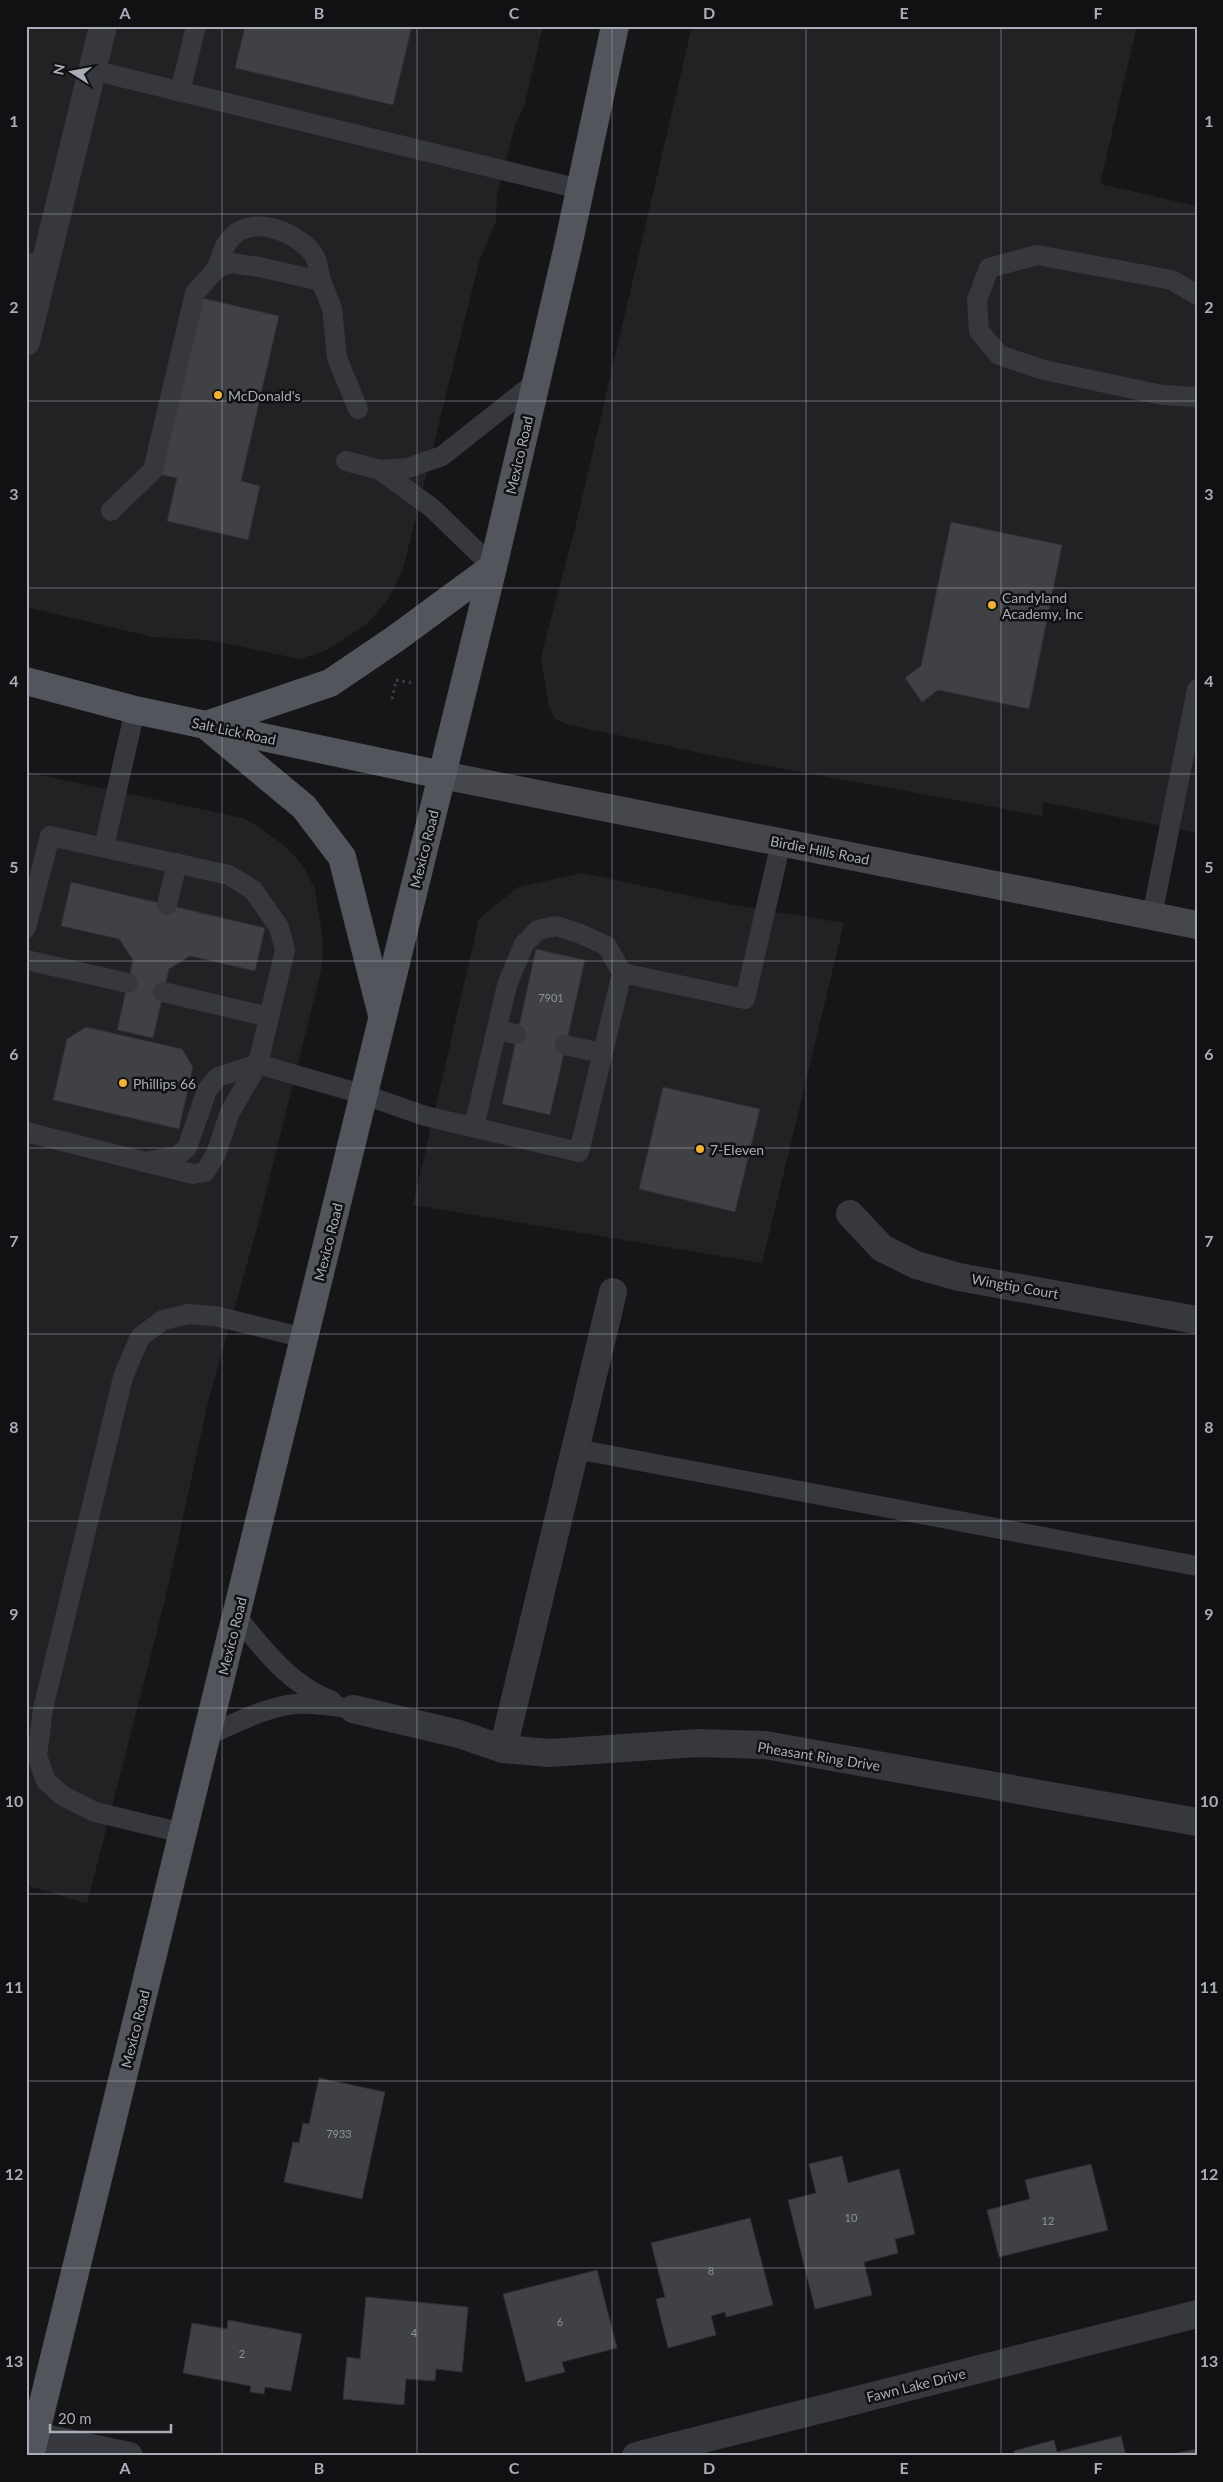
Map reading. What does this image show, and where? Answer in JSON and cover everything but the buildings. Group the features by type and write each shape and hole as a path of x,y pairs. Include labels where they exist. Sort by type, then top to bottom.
{"main road":[{"name":"Mexico Road","path":"32,2446 237,1617 493,567 537,381 615,26"},
{"path":"206,725 330,683 395,640 493,567"},
{"name":"Salt Lick Road","path":"26,682 136,710 442,775"},
{"path":"206,725 304,807 342,857 383,1018"},
{"name":"Birdie Hills Road","path":"442,775 1197,926"}],"street":[{"path":"26,342 36,264 92,70 102,26"},
{"name":"Wingtip Court","path":"850,1214 882,1248 916,1265 959,1277 1197,1320"},
{"path":"503,1749 613,1292"},
{"name":"Pheasant Ring Drive","path":"353,1709 459,1734 503,1749 550,1753 698,1743 764,1745 1197,1822"},
{"name":"Fawn Lake Drive","path":"636,2456 1197,2314"},
{"path":"32,2446 129,2456"}],"lane":[{"path":"180,92 196,26"},
{"path":"92,70 580,190"},
{"path":"111,511 153,470 195,293 217,268 227,242 240,230 261,227 280,230 299,240 314,254 321,281 332,308 337,358 358,409"},
{"path":"1197,295 1172,280 1037,255 989,268 977,300 979,331 999,355 1053,372 1162,395 1197,397"},
{"path":"217,268 231,263 259,266 321,281"},
{"path":"346,461 380,470 408,468 442,456 537,381"},
{"path":"380,470 432,508 493,567"},
{"path":"1152,916 1197,689"},
{"path":"104,847 136,710"},
{"path":"26,928 50,836 230,874 253,890 278,927 285,950 258,1064 230,1112 216,1154 205,1172 193,1174 26,1132"},
{"path":"622,973 745,1000 781,842"},
{"path":"167,905 177,863"},
{"path":"144,1162 177,1156 186,1148 207,1090 218,1077 258,1064 365,1095 425,1116 579,1152 622,973 607,946 581,934 556,926 538,930 524,944 511,977 474,1127"},
{"path":"26,960 128,984"},
{"path":"163,992 269,1017"},
{"path":"497,1030 516,1034"},
{"path":"565,1045 602,1053"},
{"path":"183,1833 95,1812 63,1796 46,1781 37,1756 42,1709 123,1378 140,1337 163,1320 188,1314 215,1316 305,1338"},
{"path":"576,1449 1197,1566"},
{"path":"237,1617 278,1666 300,1684 319,1696 353,1709"},
{"path":"207,1736 267,1710 294,1704 316,1704 353,1709"}],"path":[{"path":"392,699 396,680 411,683"}],"shaded area":[{"path":"26,26 543,26 524,107 515,125 497,195 496,221 479,262 403,569 387,601 367,624 325,651 300,659 208,640 153,637 26,607"},
{"path":"692,26 1137,26 1100,184 1197,206 1197,833 1044,802 1042,816 719,757 566,724 554,718 549,706 541,660 575,528"},
{"path":"26,772 243,818 259,827 286,847 303,866 315,889 323,940 322,967 257,1228 208,1402 166,1596 87,1904 26,1885"},
{"path":"582,873 728,904 844,923 762,1263 413,1205 479,919 518,887"}],"place":[{"name":"McDonald's","path":"218,395"},
{"name":"Candyland Academy, Inc","path":"992,605"},
{"name":"Phillips 66","path":"123,1083"},
{"name":"7-Eleven","path":"700,1149"}]}
